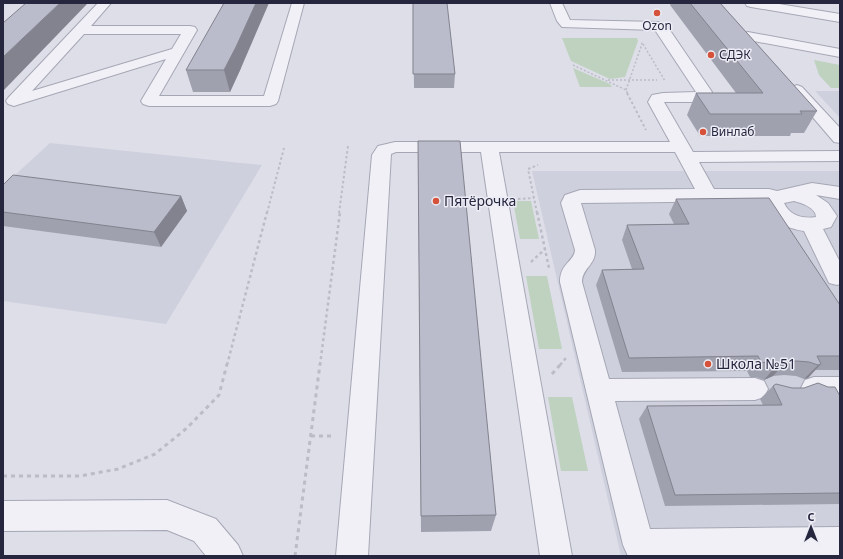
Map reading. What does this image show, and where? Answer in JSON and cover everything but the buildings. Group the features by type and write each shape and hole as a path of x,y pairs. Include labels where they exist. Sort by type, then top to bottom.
{"street":[{"path":"3,114 9,101 105,3"},
{"path":"80,30 190,30 149,101 270,101 298,3"},
{"path":"556,3 563,21 567,24 651,25 658,26 662,29 704,92 703,95 698,97 657,98 656,102 708,195"},
{"path":"751,3 840,18"},
{"path":"763,53 743,31 840,53"},
{"path":"9,101 178,51"},
{"path":"789,81 840,138"},
{"path":"352,556 381,155 384,150 395,147 654,147 684,152 840,156"},
{"path":"489,147 556,556"},
{"path":"840,193 809,189 802,190 786,196 774,203 776,210 783,217 794,222 817,226 824,222 827,216 824,210 817,203 806,197 786,196 769,195 580,196 572,199 571,203 585,250 585,257 571,273 572,282 640,550 840,543"},
{"path":"811,226 837,277"},
{"path":"599,390 840,388"},
{"path":"3,516 167,515 205,530 227,556"}],"path":[{"path":"631,25 675,97"},
{"path":"626,90 642,44"},
{"path":"573,65 626,90 654,147"},
{"path":"605,80 664,80"},
{"path":"295,556 348,146"},
{"path":"3,476 80,476 118,469 155,454 188,428 219,394 284,148"}],"shaded area":[{"path":"815,91 840,91 840,118"},
{"path":"50,143 262,165 166,324 3,301 3,186"},
{"name":"Школа №51","path":"532,171 840,171 840,556 621,556"}],"green space":[{"path":"562,38 637,38 638,41 625,77 610,79 571,61"},
{"path":"814,60 840,65 840,88 831,88 819,75"},
{"path":"573,68 610,84 612,87 580,87"},
{"path":"513,201 531,201 539,239 520,239"},
{"path":"526,276 547,276 562,349 539,349"},
{"path":"548,397 572,397 588,471 561,471"}],"place":[{"name":"Ozon","path":"657,13"},
{"name":"СДЭК","path":"711,55"},
{"name":"Винлаб","path":"703,132"},
{"name":"Пятёрочка","path":"436,201"},
{"name":"Школа №51","path":"708,364"}]}
